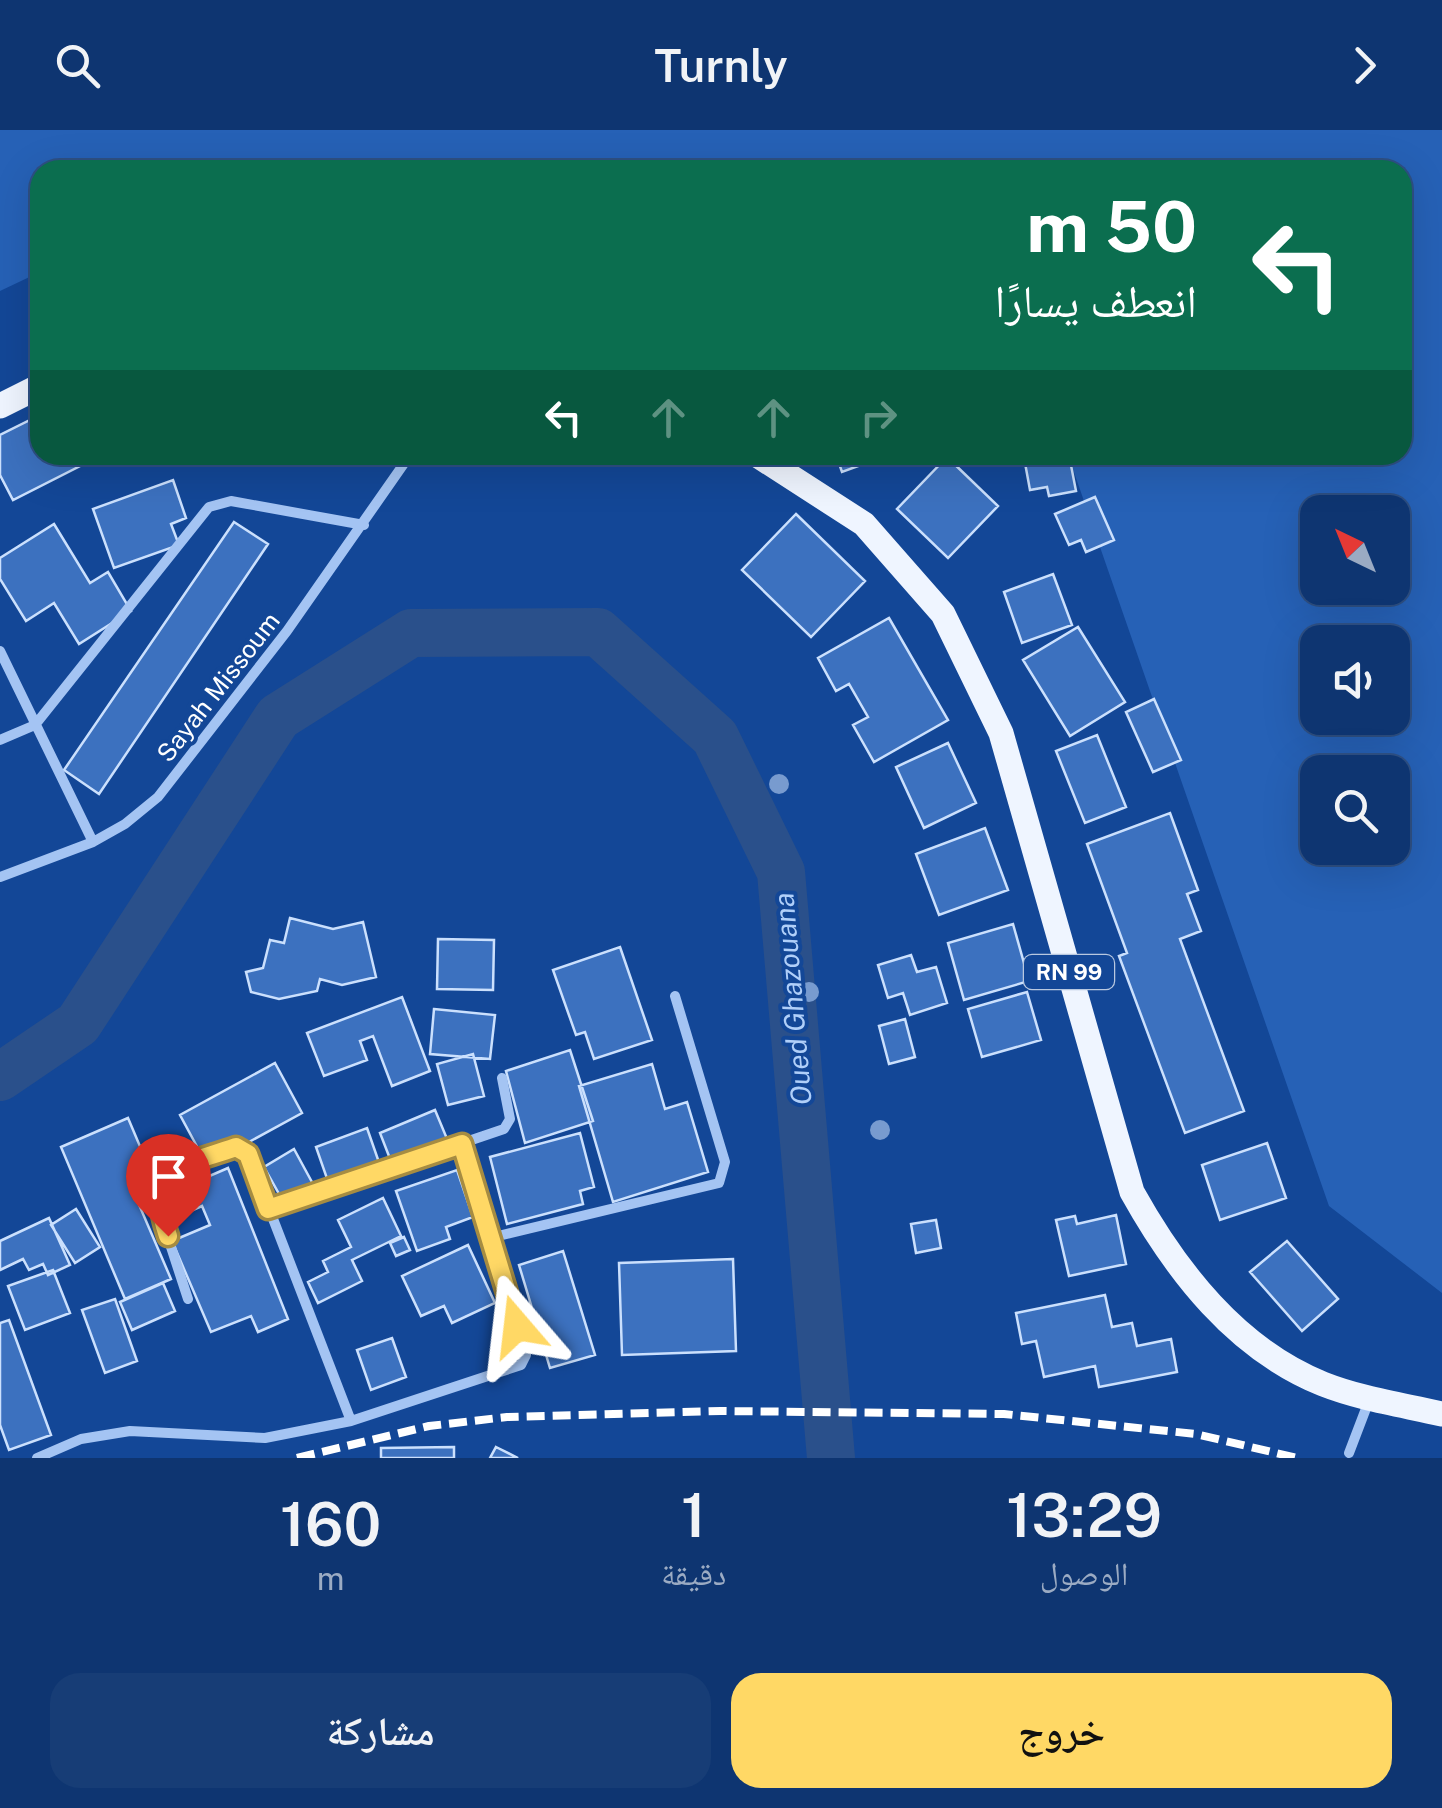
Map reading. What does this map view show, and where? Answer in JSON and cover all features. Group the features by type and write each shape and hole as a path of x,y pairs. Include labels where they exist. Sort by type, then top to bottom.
{"main road":[{"path":"0,392 30,385"},
{"path":"0,406 30,389"},
{"name":"RN 99","path":"773,465 864,524 943,614 1001,733 1132,1192 1166,1253 1210,1304 1264,1350 1321,1383 1442,1414"}],"street":[{"name":"Sayah Missoum","path":"0,877 92,842 125,824 158,798 364,525 403,465"},
{"path":"0,740 35,725 209,507 231,501 364,525"},
{"path":"0,650 92,842"},
{"path":"490,1238 719,1183 725,1162 676,996"},
{"path":"268,1209 508,1126 502,1078"},
{"path":"37,1458 81,1438 130,1431 265,1438 351,1421 521,1365 526,1355 462,1144"},
{"path":"188,1299 157,1204 158,1189 168,1174 236,1147 242,1149 351,1421"},
{"path":"1349,1453 1370,1397"}],"shaded area":[{"path":"0,130 1442,130 1442,1293 1329,1206 1071,465 1412,465 1412,160 30,160 30,277 0,291"}],"building":[{"path":"30,420 30,465 82,465 13,500 0,475 0,435"},
{"path":"840,465 861,465 842,472"},
{"path":"939,465 955,465 998,506 948,558 897,509"},
{"path":"1025,465 1071,465 1076,491 1049,496 1047,487 1030,490"},
{"path":"173,480 186,518 171,524 179,545 114,568 93,509"},
{"path":"1095,497 1114,540 1086,552 1081,540 1069,545 1055,514"},
{"path":"796,514 865,581 811,637 742,570"},
{"path":"234,522 268,544 99,794 64,770"},
{"path":"54,524 90,583 108,572 131,611 79,644 54,603 26,621 0,579 0,558"},
{"path":"1053,574 1072,625 1022,643 1004,592"},
{"path":"889,618 948,720 874,762 853,725 868,717 849,684 836,691 818,658"},
{"path":"1078,627 1125,702 1070,736 1023,660"},
{"path":"1154,699 1181,760 1153,772 1126,712"},
{"path":"1097,735 1126,807 1085,823 1056,751"},
{"path":"948,743 976,803 924,828 896,767"},
{"path":"1170,813 1198,890 1187,894 1201,931 1180,939 1244,1111 1185,1133 1119,956 1127,953 1087,844"},
{"path":"985,828 1008,890 939,915 916,854"},
{"path":"290,918 333,929 363,922 376,977 342,985 320,979 317,991 279,999 251,992 246,972 263,968 270,940 284,943"},
{"path":"1013,924 1029,981 964,1000 948,943"},
{"path":"438,939 494,940 493,990 437,989"},
{"path":"620,947 652,1040 594,1059 585,1032 576,1035 553,970"},
{"path":"911,955 917,972 936,967 947,1003 910,1015 903,993 888,998 878,965"},
{"path":"1027,992 1041,1040 982,1057 968,1009"},
{"path":"402,997 430,1071 392,1086 373,1036 360,1041 367,1060 324,1076 307,1033"},
{"path":"434,1009 495,1015 490,1059 430,1054"},
{"path":"905,1019 915,1057 889,1064 879,1026"},
{"path":"570,1050 593,1121 525,1143 506,1071"},
{"path":"473,1054 484,1096 448,1105 437,1064"},
{"path":"275,1063 302,1113 207,1165 180,1115"},
{"path":"652,1064 665,1109 687,1102 708,1172 613,1202 579,1086"},
{"path":"435,1110 450,1146 394,1169 380,1133"},
{"path":"128,1118 153,1177 131,1186 171,1279 125,1299 61,1147"},
{"path":"367,1128 382,1171 331,1190 316,1147"},
{"path":"580,1133 594,1187 580,1191 583,1204 507,1224 490,1157"},
{"path":"1267,1143 1286,1198 1220,1220 1202,1165"},
{"path":"294,1149 313,1184 283,1201 264,1167"},
{"path":"228,1168 288,1319 258,1332 251,1316 211,1332 172,1241 210,1225 202,1206 186,1213 177,1190"},
{"path":"457,1170 473,1217 446,1227 450,1239 417,1251 396,1191"},
{"path":"383,1198 401,1236 352,1260 362,1281 318,1303 308,1282 328,1272 323,1261 351,1247 338,1220"},
{"path":"76,1209 100,1247 75,1263 51,1225"},
{"path":"1116,1215 1126,1264 1069,1276 1056,1220 1075,1216 1077,1224"},
{"path":"49,1218 70,1265 48,1275 43,1264 29,1270 23,1259 0,1270 0,1241"},
{"path":"936,1220 941,1248 916,1253 911,1224"},
{"path":"404,1237 410,1250 396,1256 390,1243"},
{"path":"1287,1241 1338,1299 1302,1331 1250,1272"},
{"path":"468,1245 495,1303 452,1323 444,1306 421,1316 402,1276"},
{"path":"563,1251 595,1355 550,1368 519,1265"},
{"path":"733,1259 736,1351 622,1355 619,1263"},
{"path":"53,1270 70,1313 25,1330 8,1286"},
{"path":"163,1283 175,1311 132,1330 120,1302"},
{"path":"1105,1295 1112,1327 1132,1323 1137,1346 1171,1339 1177,1372 1099,1387 1095,1366 1044,1377 1036,1341 1022,1344 1016,1313"},
{"path":"115,1299 137,1361 105,1373 82,1310"},
{"path":"9,1320 51,1435 9,1450 0,1425 0,1323"},
{"path":"392,1338 406,1377 371,1390 357,1350"},
{"path":"454,1447 454,1458 381,1458 381,1448"},
{"path":"496,1447 518,1458 490,1458"}],"waterway":[{"name":"Oued Ghazouana","path":"0,1077 78,1024 278,717 411,633 598,632 715,737 781,872 831,1458"}],"railway":[{"path":"297,1458 429,1426 507,1417 721,1411 1004,1414 1196,1434 1297,1458"}],"route":[{"path":"168,1236 157,1204 158,1189 168,1174 236,1147 248,1154 268,1209 462,1144 517,1326"}]}
